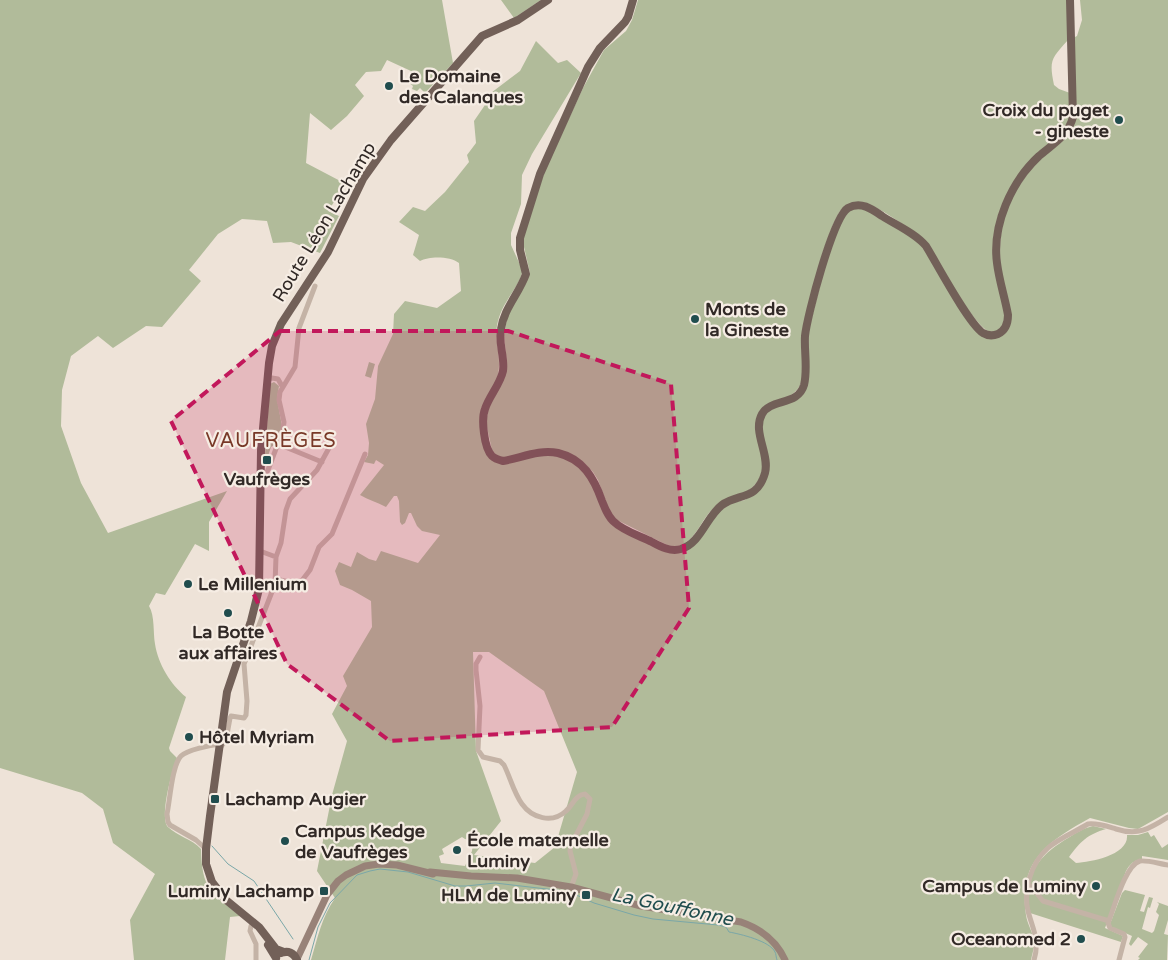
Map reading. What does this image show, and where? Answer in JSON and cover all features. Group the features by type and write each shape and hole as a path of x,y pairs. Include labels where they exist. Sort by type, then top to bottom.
{"main road":[{"name":"Route Léon Lachamp","path":"292,956 273,946 265,933 252,924 226,900 216,889 206,864 206,849 227,692 258,596 261,450 272,346 281,324 328,252 363,179 411,115 482,36 518,20 548,0"},
{"path":"633,0 625,22 600,48 588,68 540,174 520,238 520,250 526,274 505,313 500,336 503,372 484,409 483,423 489,451 497,460 502,461 545,452 557,453 575,460 590,474 606,511 613,522 666,549 674,550 690,544 722,505 744,497 756,489 762,482 766,460 760,436 759,421 762,413 767,408 791,400 804,387 806,328 825,257 840,218 847,208 857,205 868,207 922,242 973,322 984,334 994,336 999,334 1006,326 1008,315 997,264 997,232 1006,205 1021,178 1038,158 1064,135 1071,125 1073,110 1070,0"},
{"name":"Route Léon Lachamp","path":"252,924 275,959"},
{"path":"275,959 292,956"}],"street":[{"path":"260,479 268,470 278,444 284,422 279,400 282,386 295,368 299,328 315,286"},
{"path":"267,380 275,378 280,381 282,386"},
{"path":"278,444 322,462"},
{"path":"206,849 196,840 168,822 167,814 176,766 181,756 186,752 223,746 231,716 244,718 246,716 245,660 276,579 276,557 281,543 286,510 290,499 310,479 329,448"},
{"path":"276,579 297,584 300,583 310,570 319,547 332,534 365,454"},
{"path":"260,551 276,557"},
{"path":"480,657 476,664 480,706 477,741 480,755 500,761 504,765 522,804 539,817 548,820 561,815 570,807 574,799 582,794 585,794 590,799 587,814 571,845 570,851 576,874 571,887"},
{"path":"1034,960 1037,941 1026,904 1028,885 1036,864 1048,848 1088,824 1095,823 1124,831 1138,832 1156,825 1168,817"},
{"path":"1119,960 1125,937 1124,934 1110,928 1109,921 1128,873 1134,864 1142,861 1168,865"},
{"path":"292,956 304,946 332,888 356,869 375,864 397,865 430,872 517,878 571,887 641,906 741,922 753,926 769,937 778,947 785,960"},
{"path":"1028,885 1031,886 1043,901 1109,921"},
{"path":"252,924 250,931 256,944 256,960"}],"highlighted area":[{"path":"280,331 508,331 671,384 689,608 612,727 390,741 287,664 171,421"}],"green space":[{"path":"0,0 442,0 453,63 425,93 420,88 417,91 412,89 413,86 408,82 411,71 387,60 381,71 366,72 355,85 364,96 347,116 331,130 310,113 306,163 346,184 328,211 339,216 320,253 291,242 273,243 267,221 242,219 218,234 189,270 201,281 162,327 146,326 113,348 98,336 71,356 62,390 61,426 81,483 108,533 227,491 209,522 209,551 195,544 165,595 156,593 149,606 159,659 170,680 186,697 169,748 177,758 167,794 166,822 168,827 201,849 203,873 210,889 221,901 240,916 230,917 225,960 134,960 130,920 155,874 113,843 103,809 82,793 0,768"},
{"path":"501,0 541,0 514,18"},
{"path":"638,0 1067,0 1068,40 1055,56 1052,70 1054,85 1070,93 1069,119 1065,129 1047,146 998,216 993,239 993,256 1005,315 1003,325 998,331 990,332 983,327 966,306 928,244 916,234 871,205 859,202 844,207 838,215 825,247 808,308 802,336 803,373 800,385 788,397 759,412 763,454 760,477 752,488 746,492 715,507 690,539 676,546 667,545 615,519 609,510 598,480 593,472 582,461 568,453 503,458 497,456 492,450 486,423 488,410 507,364 504,335 508,314 530,273 523,236 545,170 583,88 604,50 626,31 632,20"},
{"path":"1080,0 1168,0 1168,812 1138,829 1090,818 1061,836 1039,855 1031,867 1025,896 1027,918 1034,941 1031,960 311,960 323,921 335,898 317,871 332,795 347,741 332,714 347,686 343,676 372,627 371,601 340,585 335,571 339,562 351,567 357,552 376,561 381,551 418,563 440,535 422,531 417,526 411,513 409,513 405,523 402,525 397,496 394,496 386,507 360,495 384,465 376,460 374,464 364,462 368,455 369,443 366,424 375,399 378,366 393,334 394,314 405,301 437,308 461,291 459,263 450,259 440,258 429,258 420,261 413,255 419,235 399,222 413,207 425,211 445,192 469,162 467,155 476,143 474,121 485,105 483,99 520,71 536,41 558,63 567,60 581,73 532,154 522,175 521,204 511,233 511,245 522,273 500,314 496,331 499,363 498,377 480,417 495,461 545,455 569,460 579,466 588,476 608,519 681,552 718,512 731,503 745,500 764,483 762,421 768,410 803,393 809,329 827,258 844,214 854,208 867,209 922,245 983,336 1008,328 1000,265 1002,226 1017,188 1030,169 1070,132 1073,38 1077,36 1082,20","holes":["473,652 489,652 544,691 577,772 555,847 535,863 474,855 501,821 476,751","462,837 473,843 472,851 465,866 441,863 439,856 444,854 442,849"]},
{"path":"369,362 375,364 371,378 365,376"},
{"path":"274,382 279,386 277,399 282,426 276,444 271,447 264,468 270,384"},
{"path":"1093,826 1106,829 1089,836 1077,847 1069,857 1076,863 1099,859 1116,852 1126,842 1127,835 1138,835 1148,832 1151,837 1154,835 1162,848 1168,844 1168,860 1142,856 1142,859 1129,866 1126,871 1105,928 1123,936 1121,942 1030,913 1028,888 1035,868 1048,852 1057,845 1083,829"},
{"path":"1125,890 1145,895 1140,911 1144,912 1149,897 1153,898 1150,908 1148,907 1142,929 1152,933 1159,915 1156,912 1159,904 1157,902 1168,906 1168,920 1164,934 1168,935 1167,960 1138,960 1140,958 1138,957 1148,944 1138,937 1131,946 1129,944 1132,936 1112,927 1110,924 1122,893"}],"waterway":[{"path":"212,846 228,864 254,881 293,939"},
{"name":"La Gouffonne","path":"309,960 318,927 330,903 357,875 380,869 408,872 455,886 495,883 564,891 594,903 634,915 653,919 718,925 726,927 729,932 740,934 767,945 775,952 777,960"}],"place":[{"name":"Le Domaine des Calanques","path":"389,86"},
{"name":"Croix du puget - gineste","path":"1119,120"},
{"name":"Monts de la Gineste","path":"695,319"},
{"name":"Vaufrèges","path":"267,460"},
{"name":"Le Millenium","path":"188,584"},
{"name":"La Botte aux affaires","path":"228,613"},
{"name":"Hôtel Myriam","path":"189,737"},
{"name":"Lachamp Augier","path":"215,799"},
{"name":"Campus Kedge de Vaufrèges","path":"285,841"},
{"name":"École maternelle Luminy","path":"457,850"},
{"name":"Campus de Luminy","path":"1096,886"},
{"name":"Luminy Lachamp","path":"324,891"},
{"name":"HLM de Luminy","path":"586,895"},
{"name":"Oceanomed 2","path":"1081,939"}],"district":[{"name":"VAUFRÈGES","path":"271,441"}]}
